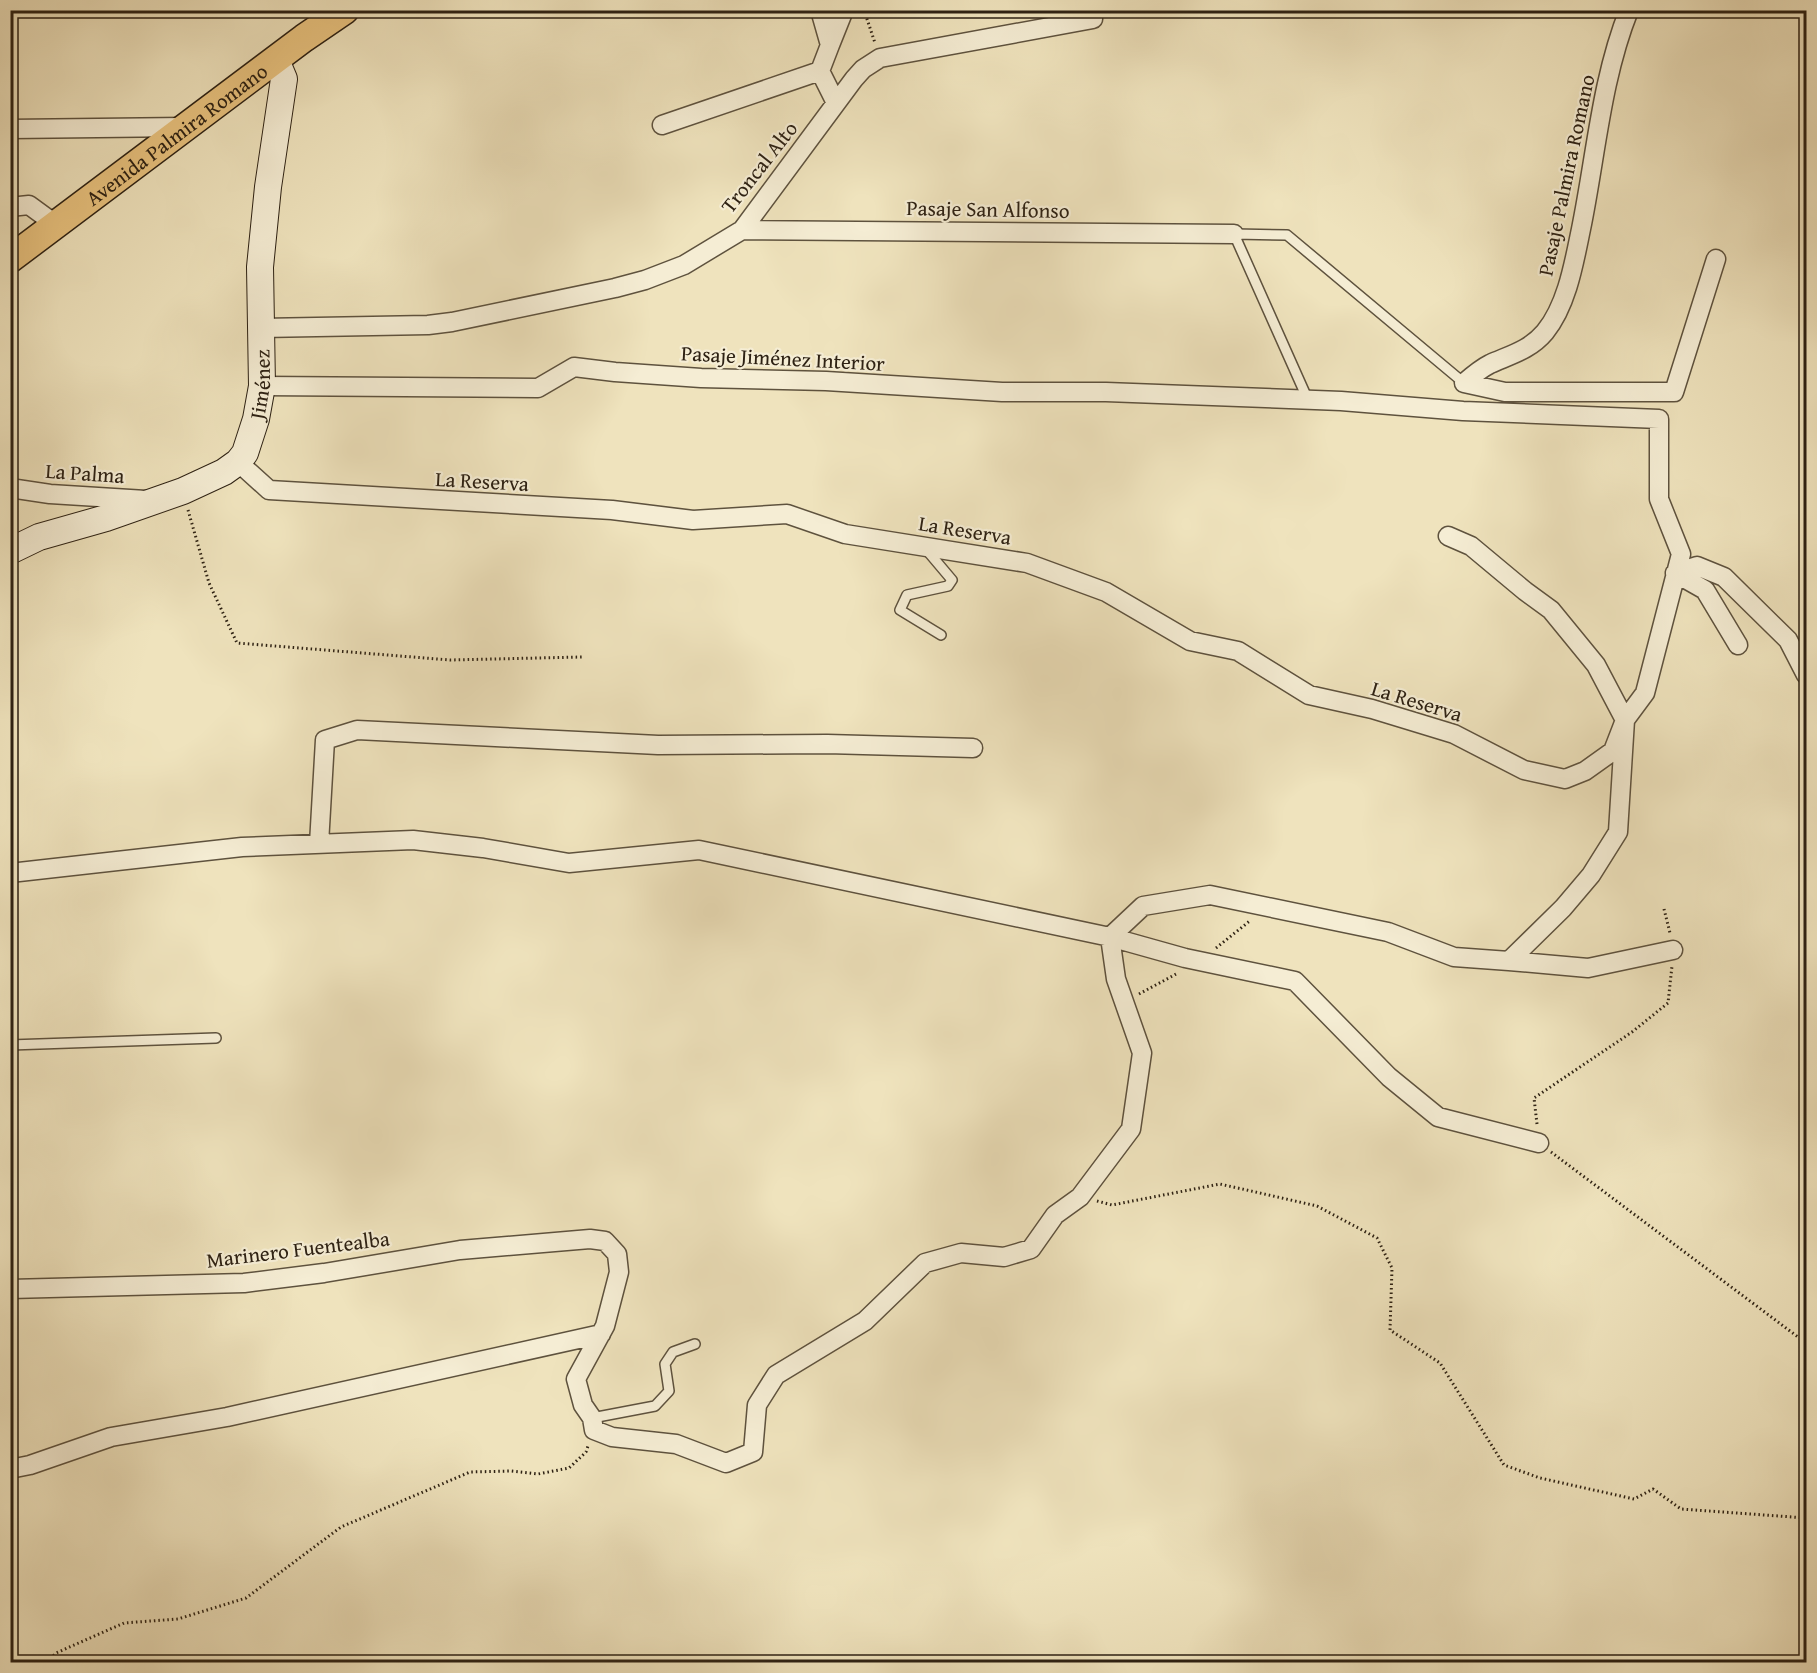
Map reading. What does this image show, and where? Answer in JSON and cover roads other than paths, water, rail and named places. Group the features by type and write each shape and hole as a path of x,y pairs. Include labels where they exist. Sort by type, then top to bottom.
{"main road":[{"name":"Avenida Palmira Romano","path":"10,259 345,10"}],"street":[{"path":"820,10 830,45"},
{"path":"836,104 820,71 844,10"},
{"name":"Pasaje Palmira Romano","path":"1464,383 1489,364 1527,349 1545,332 1560,305 1575,257 1613,54 1629,10"},
{"name":"Troncal Alto","path":"261,328 428,325 452,322 645,280 684,266 742,230 863,69 880,58 1093,19"},
{"name":"Jiménez","path":"238,462 250,443 262,386 260,267 268,187 284,80 276,60"},
{"path":"662,125 820,71"},
{"path":"10,129 185,127"},
{"path":"10,207 29,205 55,224"},
{"name":"Pasaje San Alfonso","path":"742,230 1234,234"},
{"path":"1464,383 1504,392 1674,392 1716,259"},
{"name":"Pasaje Jiménez Interior","path":"262,386 537,388 574,367 701,378 826,381 1002,392 1106,392 1341,401 1463,411 1659,419 1659,499 1681,555 1675,573"},
{"path":"10,551 39,537 183,490 224,472 238,462"},
{"name":"La Reserva","path":"238,462 269,490 612,510 693,520 787,514 844,534 1027,563 1106,592 1190,641 1238,651 1309,696 1372,709 1454,735 1524,770 1565,779 1585,771 1612,751 1625,720 1646,693 1675,573"},
{"name":"La Palma","path":"10,488 50,494 157,500"},
{"path":"1448,536 1471,546 1551,610 1596,665 1625,720 1618,832 1591,875 1563,908 1509,961"},
{"path":"1675,573 1697,566 1724,577 1788,640 1806,675"},
{"path":"1675,573 1705,590 1738,645"},
{"path":"319,844 325,740 357,730 658,745 827,744 973,748"},
{"path":"10,873 242,847 413,840 483,848 568,863 699,850 1110,938 1185,958 1295,981 1389,1077 1438,1117 1539,1143"},
{"path":"1110,938 1143,906 1210,895 1388,932 1454,957 1588,968 1673,951"},
{"path":"601,1334 576,1379 583,1405 593,1424 612,1437 676,1444 726,1463 753,1452 758,1405 776,1375 865,1321 924,1263 961,1253 1004,1257 1031,1249 1054,1215 1080,1197 1131,1129 1142,1053 1116,980 1110,938"},
{"name":"Marinero Fuentealba","path":"10,1289 244,1282 324,1273 460,1250 590,1239 605,1241 617,1254 619,1272 601,1334"},
{"path":"10,1469 30,1465 111,1437 227,1417 601,1334"}],"lane":[{"path":"1308,400 1234,234 1287,235 1464,383"},
{"path":"923,546 952,580 948,586 907,595 900,610 941,635"},
{"path":"10,1045 216,1038"},
{"path":"593,1424 655,1406 669,1391 665,1364 673,1352 695,1344"}]}
